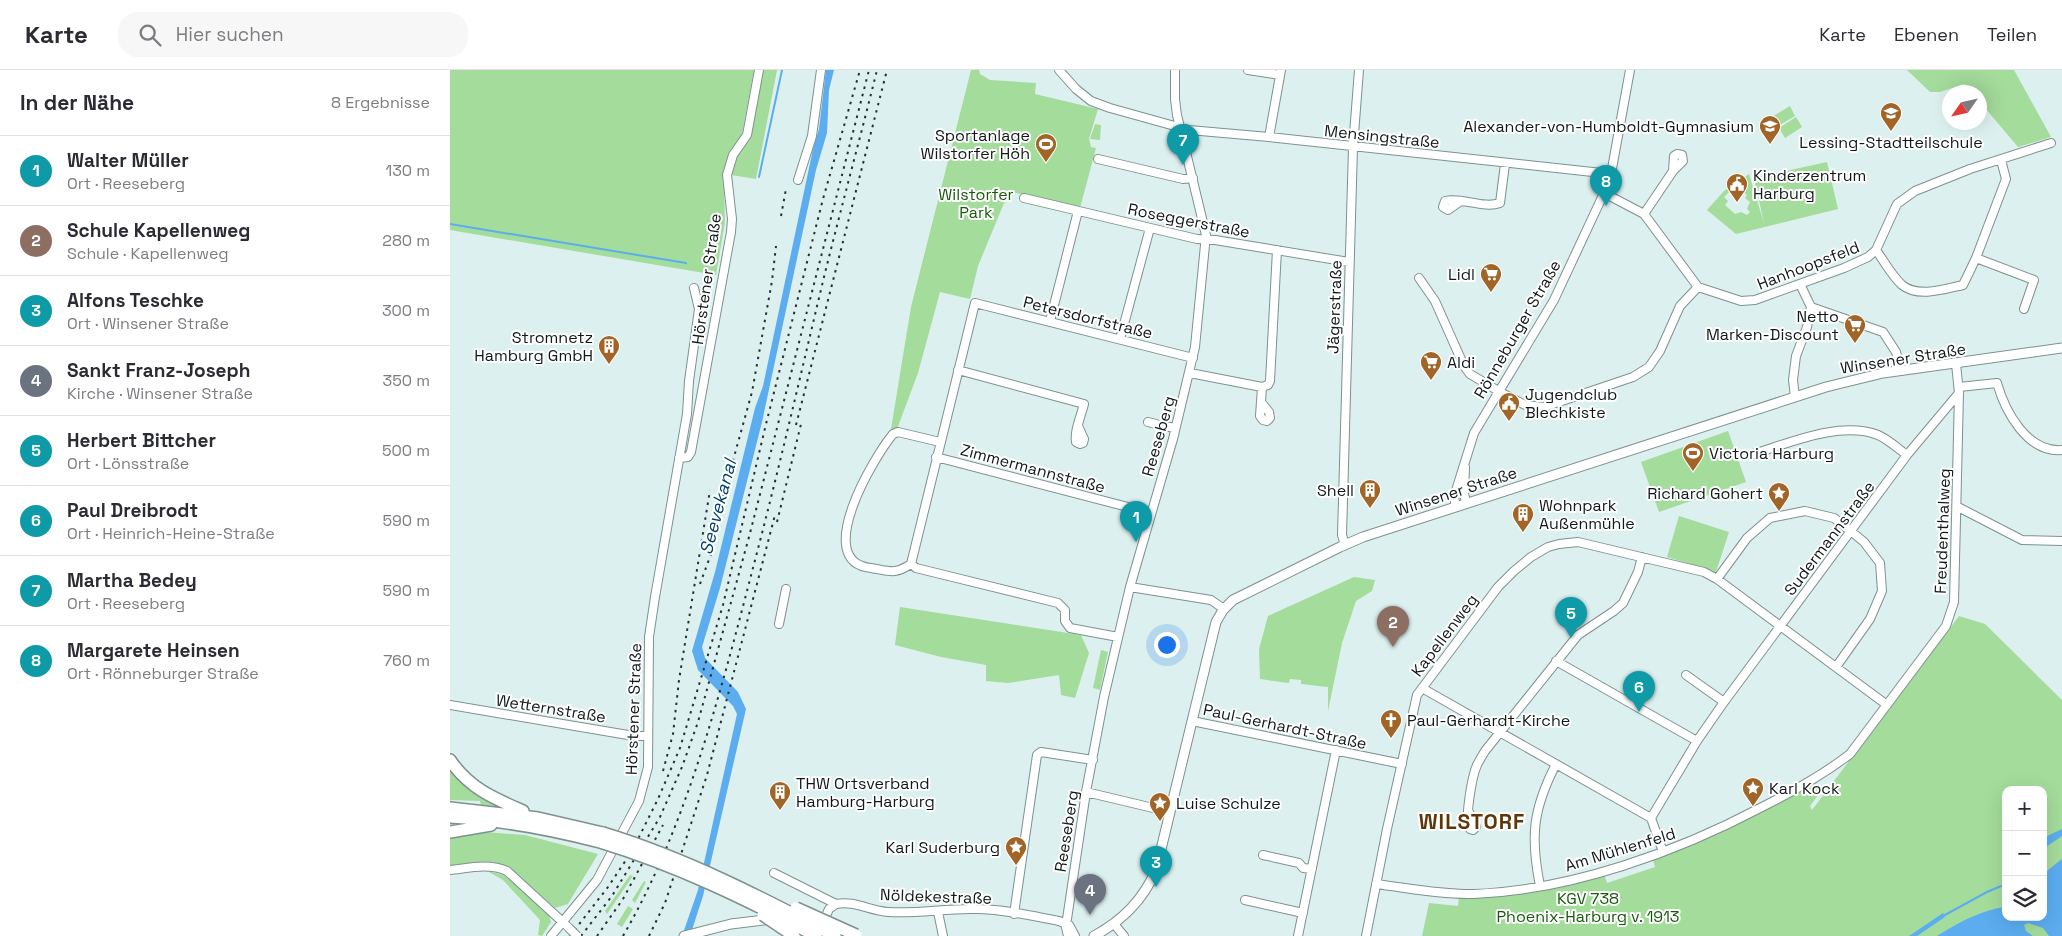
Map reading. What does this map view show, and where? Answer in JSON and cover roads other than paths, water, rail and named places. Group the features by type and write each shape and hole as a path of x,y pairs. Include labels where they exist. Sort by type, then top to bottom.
{"highway":[{"path":"450,760 466,780 481,792 538,818 602,837 657,861 738,891 835,936"},
{"path":"450,808 538,818"},
{"path":"450,818 510,823 602,837"},
{"path":"450,832 510,823"},
{"path":"738,891 820,935"},
{"path":"738,891 794,936"},
{"path":"738,891 792,906 858,936"}],"main road":[{"name":"Winsener Straße","path":"1094,936 1114,924 1131,909 1149,886 1156,870 1216,622 1224,609 1233,600 1344,545 1466,503 1795,397 1856,379 1901,370 1956,364 2062,348"},
{"path":"684,936 704,930 772,919 790,920 820,935"}],"street":[{"name":"Hörstener Straße","path":"680,458 688,457 691,452 731,232 732,219 727,175 733,155 747,135 759,70"},
{"path":"798,180 812,136 821,70"},
{"name":"Mensingstraße","path":"1059,70 1072,85 1091,100 1110,108 1189,130 1269,136 1353,147 1611,174"},
{"name":"Reeseberg","path":"1064,923 1067,919 1086,792 1104,697 1130,587 1176,428 1194,358 1206,240 1180,127 1175,99 1175,70"},
{"path":"1248,70 1281,73 1269,136"},
{"name":"Jägerstraße","path":"1344,545 1342,535 1349,262 1353,147 1359,70"},
{"name":"Rönneburger Straße","path":"1456,507 1454,497 1474,433 1554,300 1604,193 1611,174 1630,70"},
{"name":"Hanhoopsfeld","path":"1698,287 1741,301 1755,300 1860,262 1876,250 1897,204 1915,191 1970,169 2051,143"},
{"path":"1098,159 1184,179 1193,178"},
{"path":"1876,250 1902,284 1911,290 1922,291 1963,285 1976,258 2006,179 2001,160"},
{"path":"1461,201 1494,205 1500,203 1506,164"},
{"path":"1644,214 1673,171"},
{"path":"1419,278 1435,301 1466,370 1500,392 1526,404 1544,407 1633,377 1653,364 1680,306 1698,287 1644,214 1604,193"},
{"name":"Roseggerstraße","path":"1024,198 1206,240 1349,262"},
{"path":"1050,322 1078,211"},
{"path":"1120,339 1150,228"},
{"path":"1190,373 1262,387 1268,385 1270,381 1277,250"},
{"path":"1976,258 2034,280 2024,309"},
{"path":"1795,397 1793,380 1796,356 1807,327 1811,306 1800,284"},
{"name":"Hörstener Straße","path":"551,936 566,924 597,880 639,801 648,767 649,637 654,597 687,414 689,381 699,309 694,288"},
{"name":"Petersdorfstraße","path":"958,370 975,303 1194,358"},
{"path":"1811,306 1883,332 1896,352 1901,370"},
{"name":"Freudenthalweg","path":"1850,754 1946,626 1954,602 1958,507 1959,390 1956,364"},
{"path":"940,442 898,432 893,434 856,496 847,524 848,548 853,560 859,566 897,572 911,564 958,370 1084,404 1078,426"},
{"path":"1959,390 1996,383 2002,402 2020,429 2031,440 2044,447 2062,450"},
{"path":"1261,402 1262,387"},
{"name":"Sudermannstraße","path":"1651,818 1696,742 1724,702 1852,532 1907,455 1959,390"},
{"path":"1156,424 1176,428"},
{"path":"1750,455 1833,431 1852,430 1865,431 1880,436 1907,455"},
{"name":"Zimmermannstraße","path":"936,457 1151,513"},
{"name":"Rönneburger Straße","path":"1465,457 1464,493 1466,503"},
{"path":"1958,507 2022,540 2062,541"},
{"path":"1717,579 1748,538 1770,518 1805,511 1834,518 1864,542 1880,564 1882,591 1870,619 1836,667"},
{"name":"Kapellenweg","path":"1366,936 1413,708 1422,688 1498,587 1524,562 1543,550 1558,544 1578,542 1704,572 1717,579 1887,705"},
{"path":"1468,810 1476,766 1556,660 1578,635 1623,603 1638,572 1642,557"},
{"path":"911,564 916,568 1058,603 1065,610 1065,621 1070,628 1118,637"},
{"path":"1130,587 1212,600 1224,609"},
{"path":"779,624 786,589"},
{"path":"1556,660 1696,742"},
{"path":"1686,675 1724,702"},
{"path":"1422,688 1651,818 1663,852"},
{"name":"Wetternstraße","path":"450,706 634,736 648,736"},
{"name":"Paul-Gerhardt-Straße","path":"1192,721 1402,764"},
{"path":"1298,936 1336,750"},
{"path":"1014,914 1038,755 1041,752 1093,760"},
{"name":"Am Mühlenfeld","path":"1376,884 1474,894 1540,886 1606,870 1663,852 1718,830 1798,788 1835,766 1850,754"},
{"path":"1540,886 1534,850 1535,818 1543,789 1556,764"},
{"path":"1086,792 1170,812"},
{"path":"1262,855 1299,863 1303,868 1312,869"},
{"path":"450,870 489,866 507,871 577,936"},
{"name":"Nöldekestraße","path":"774,873 836,904 852,904 886,912 938,912 978,909 1064,923"},
{"path":"1245,900 1303,913"},
{"path":"820,935 830,909 836,904"},
{"path":"938,912 943,936"},
{"path":"1064,923 1068,936"},
{"path":"1064,923 1069,925 1075,936"},
{"path":"1114,924 1124,936"}],"water":[{"path":"826,70 834,70 829,90 827,133 816,170 762,422 720,588 702,647 705,658 738,692 746,709 703,896 690,936 682,936 698,890 737,714 733,706 698,670 692,651 715,572 755,408 763,386 813,149 819,129"},
{"path":"2062,829 2062,836 2047,846 2047,836"},
{"path":"2062,859 2062,936 2049,936 2043,928 2028,923 2024,925 2026,931 2033,936 1937,936 1970,918 1997,908 2002,907 2002,921 2047,921 2047,871"},
{"path":"1943,913 1945,917 1917,936 1909,936"}],"waterway":[{"path":"759,177 782,70"},
{"path":"450,224 686,263"},
{"path":"1943,916 2002,886"}],"railway":[{"path":"570,936 608,887 632,851 658,799 680,748 723,605 766,424 823,199 860,70"},
{"path":"581,936 612,896 660,817 682,767 698,722 749,537 869,70"},
{"path":"623,936 646,893 666,849 684,802 715,707 763,528 877,70"},
{"path":"796,425 887,70"},
{"path":"781,216 786,189"},
{"path":"700,584 711,554 724,493 752,392 772,281 776,246"},
{"path":"777,522 802,420"},
{"path":"663,771 673,734 679,680 710,490"},
{"path":"649,936 665,903 707,775 775,515"},
{"path":"597,936 623,899 663,825"}],"place":[{"name":"Lessing-Stadtteilschule","path":"1891,132"},
{"name":"Alexander-von-Humboldt-Gymnasium","path":"1770,145"},
{"name":"Sportanlage Wilstorfer Höh","path":"1046,163"},
{"name":"Martha Bedey","path":"1183,165"},
{"name":"Kinderzentrum Harburg","path":"1737,203"},
{"name":"Margarete Heinsen","path":"1606,206"},
{"name":"Lidl","path":"1491,293"},
{"name":"Netto Marken-Discount","path":"1855,344"},
{"name":"Stromnetz Hamburg GmbH","path":"609,365"},
{"name":"Aldi","path":"1431,381"},
{"name":"Jugendclub Blechkiste","path":"1509,422"},
{"name":"Victoria Harburg","path":"1693,472"},
{"name":"Shell","path":"1370,509"},
{"name":"Richard Gohert","path":"1779,512"},
{"name":"Wohnpark Außenmühle","path":"1523,533"},
{"name":"Walter Müller","path":"1136,542"},
{"name":"Herbert Bittcher","path":"1571,638"},
{"name":"Schule Kapellenweg","path":"1393,647"},
{"name":"Paul Dreibrodt","path":"1639,712"},
{"name":"Paul-Gerhardt-Kirche","path":"1391,739"},
{"name":"Karl Kock","path":"1753,807"},
{"name":"THW Ortsverband Hamburg-Harburg","path":"780,811"},
{"name":"Luise Schulze","path":"1160,822"},
{"name":"Karl Suderburg","path":"1016,866"},
{"name":"Alfons Teschke","path":"1156,887"},
{"name":"Sankt Franz-Joseph","path":"1090,915"}],"district":[{"name":"WILSTORF","path":"1472,822"}],"park label":[{"name":"Wilstorfer Park","path":"976,203"},
{"name":"KGV 738 Phoenix-Harburg v. 1913","path":"1588,907"}],"water label":[{"name":"Seevekanal","path":"718,507"}]}
